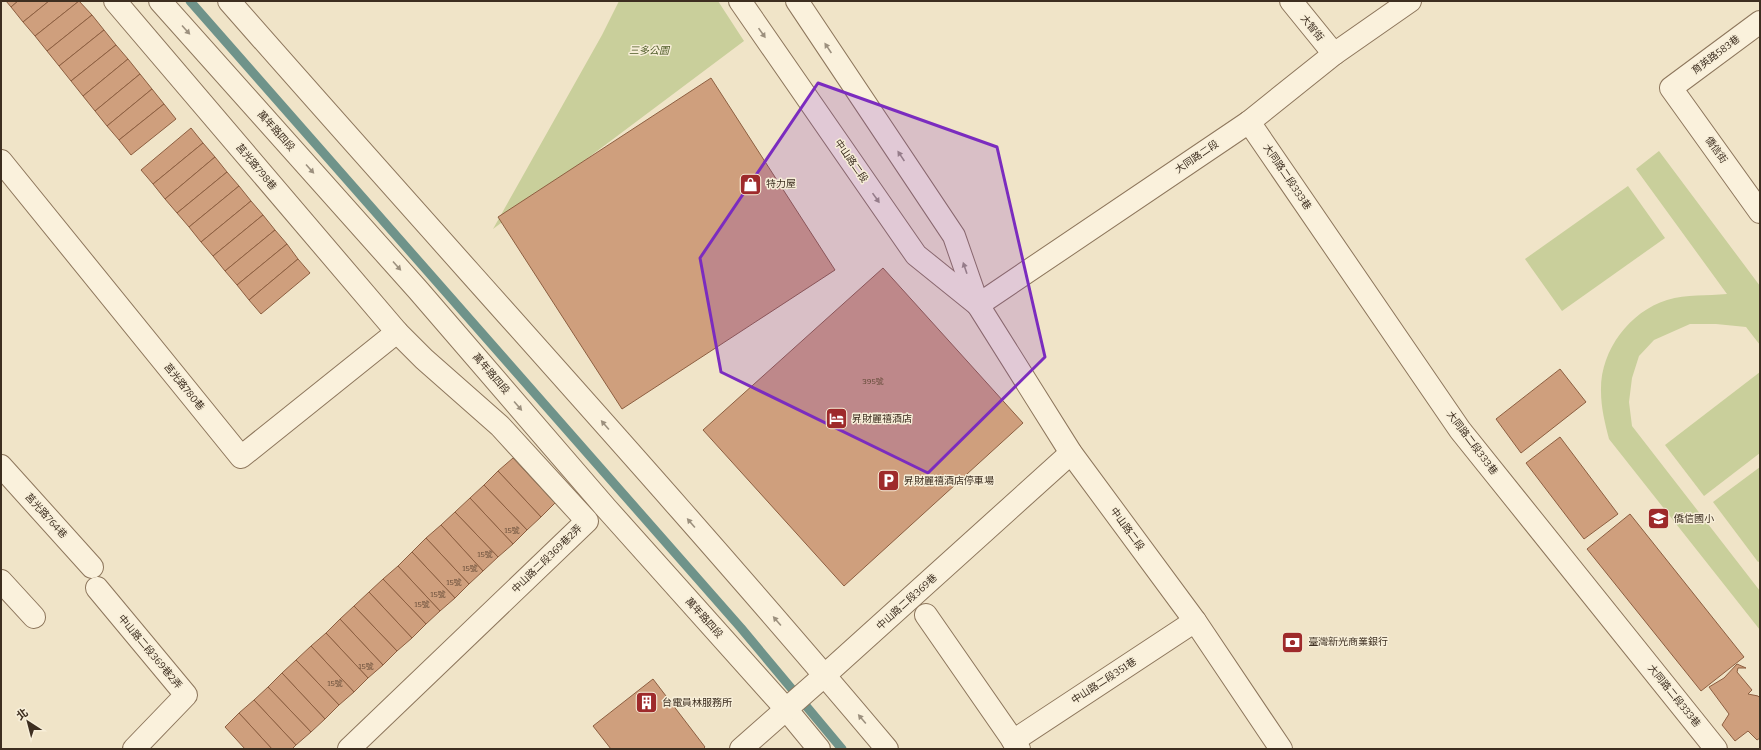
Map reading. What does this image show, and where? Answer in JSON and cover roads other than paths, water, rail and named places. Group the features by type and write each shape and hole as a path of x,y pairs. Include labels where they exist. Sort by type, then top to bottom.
{"street":[{"name":"莒光路798巷","path":"115,1 397,332"},
{"name":"萬年路四段","path":"160,1 418,290 606,508 786,709 819,749"},
{"path":"229,1 460,259 825,675 887,749"},
{"name":"中山路二段","path":"740,1 916,255 978,305"},
{"name":"中山路二段","path":"797,1 954,236 978,305 1071,453 1195,621 1281,749"},
{"name":"大智街","path":"1291,1 1334,54"},
{"name":"大同路二段","path":"978,305 1249,122 1334,54 1410,1"},
{"name":"育英路583巷","path":"1671,88 1760,22"},
{"name":"僑信街","path":"1671,88 1760,212"},
{"name":"大同路二段333巷","path":"1249,122 1460,430 1716,749"},
{"name":"莒光路780巷","path":"1,162 241,457 397,332"},
{"name":"中山路二段369巷2弄","path":"349,749 587,521 500,426 424,359 397,332"},
{"name":"中山路二段369巷","path":"741,749 1071,453"},
{"name":"莒光路764巷","path":"1,466 92,567"},
{"path":"1,581 34,617"},
{"name":"中山路二段369巷2弄","path":"97,588 186,694 134,749"},
{"name":"中山路二段351巷","path":"926,615 1016,745 1195,621"}],"waterway":[{"path":"190,1 741,628 842,749"}],"place":[{"name":"特力屋","path":"751,184"},
{"name":"昇財麗禧酒店","path":"836,419"},
{"name":"昇財麗禧酒店停車場","path":"888,481"},
{"name":"僑信國小","path":"1659,519"},
{"name":"臺灣新光商業銀行","path":"1292,642"},
{"name":"台電員林服務所","path":"647,703"}],"park label":[{"name":"三多公園","path":"649,51"}]}
